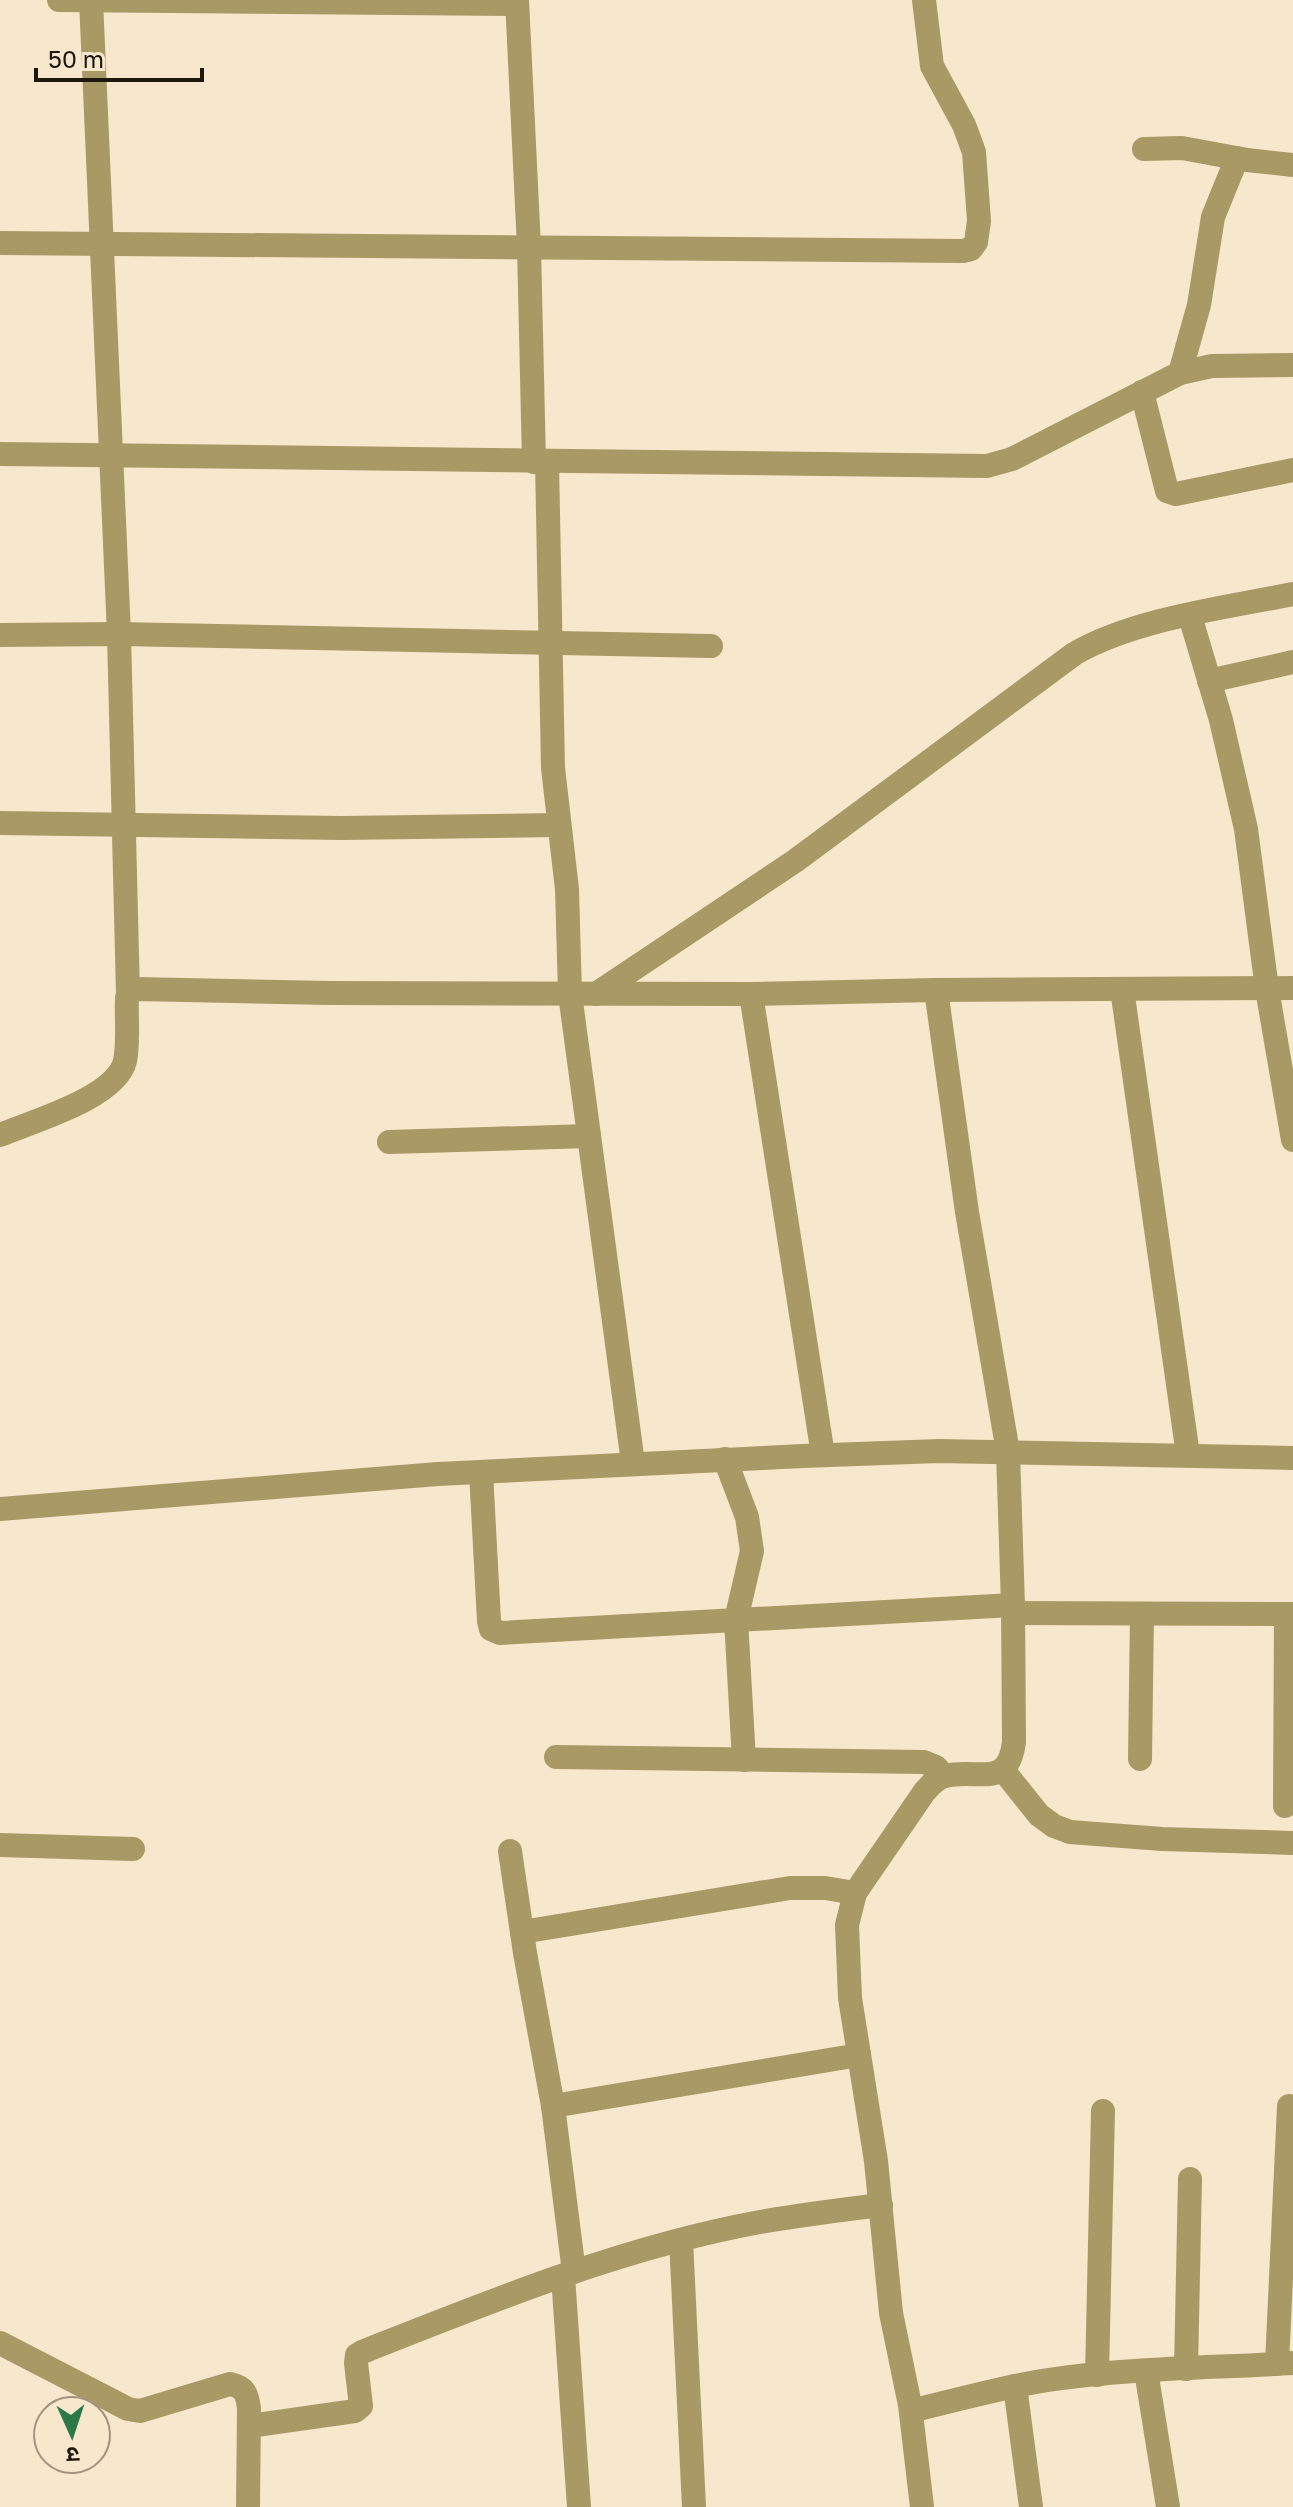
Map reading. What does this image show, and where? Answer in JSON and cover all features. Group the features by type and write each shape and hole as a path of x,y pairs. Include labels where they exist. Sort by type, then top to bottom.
{"street":[{"path":"59,0 517,2 550,641 553,768 567,889 570,994 633,1463"},
{"path":"0,243 901,251 971,249 976,242 979,221 974,152 964,125 932,66 924,0"},
{"path":"0,1135 108,1086 120,1074 125,1059 128,994 119,634 91,1"},
{"path":"1144,149 1182,148 1293,165"},
{"path":"1180,373 1199,305 1213,217 1237,158"},
{"path":"0,454 987,466 1012,459 1180,373 1212,366 1293,365"},
{"path":"1142,392 1167,491 1176,494 1293,470"},
{"path":"596,994 795,861 1074,654 1108,637 1293,594"},
{"path":"1190,616 1234,771 1246,829 1267,989 1293,1140"},
{"path":"0,635 119,634 711,646"},
{"path":"1209,681 1293,662"},
{"path":"0,823 341,828 559,825"},
{"path":"128,994 136,989 751,994 1293,988"},
{"path":"1122,989 1188,1455"},
{"path":"922,2507 911,2411 891,2313 870,2118 847,1973 847,1925 855,1893 935,1780 944,1776 1003,1770 1010,1764 1014,1742 1008,1452 967,1212 936,990"},
{"path":"751,994 823,1455"},
{"path":"389,1142 589,1136"},
{"path":"0,1509 481,1472 823,1455 939,1451 1293,1458"},
{"path":"725,1459 747,1517 751,1537 750,1566 736,1620 743,1753"},
{"path":"481,1472 491,1629 508,1634 736,1620 1013,1609 1142,1614 1289,1614 1285,1806"},
{"path":"1140,1759 1142,1614"},
{"path":"556,1757 743,1753 924,1762 936,1767 944,1776"},
{"path":"1003,1770 1039,1815 1054,1826 1070,1832 1162,1839 1293,1843"},
{"path":"0,1845 133,1849"},
{"path":"510,1851 553,2106 568,2274 579,2507"},
{"path":"522,1932 790,1888 825,1888 855,1893"},
{"path":"553,2106 859,2055"},
{"path":"911,2411 1015,2386 1097,2375 1285,2364 1289,2106"},
{"path":"1097,2375 1103,2111"},
{"path":"1186,2369 1190,2179"},
{"path":"249,2426 355,2411 361,2406 357,2355 568,2274 681,2240 759,2222 881,2205"},
{"path":"681,2240 694,2507"},
{"path":"0,2343 128,2409 140,2411 230,2384 240,2386 247,2394 248,2507"},
{"path":"1146,2371 1168,2507"},
{"path":"1015,2386 1031,2507"}]}
